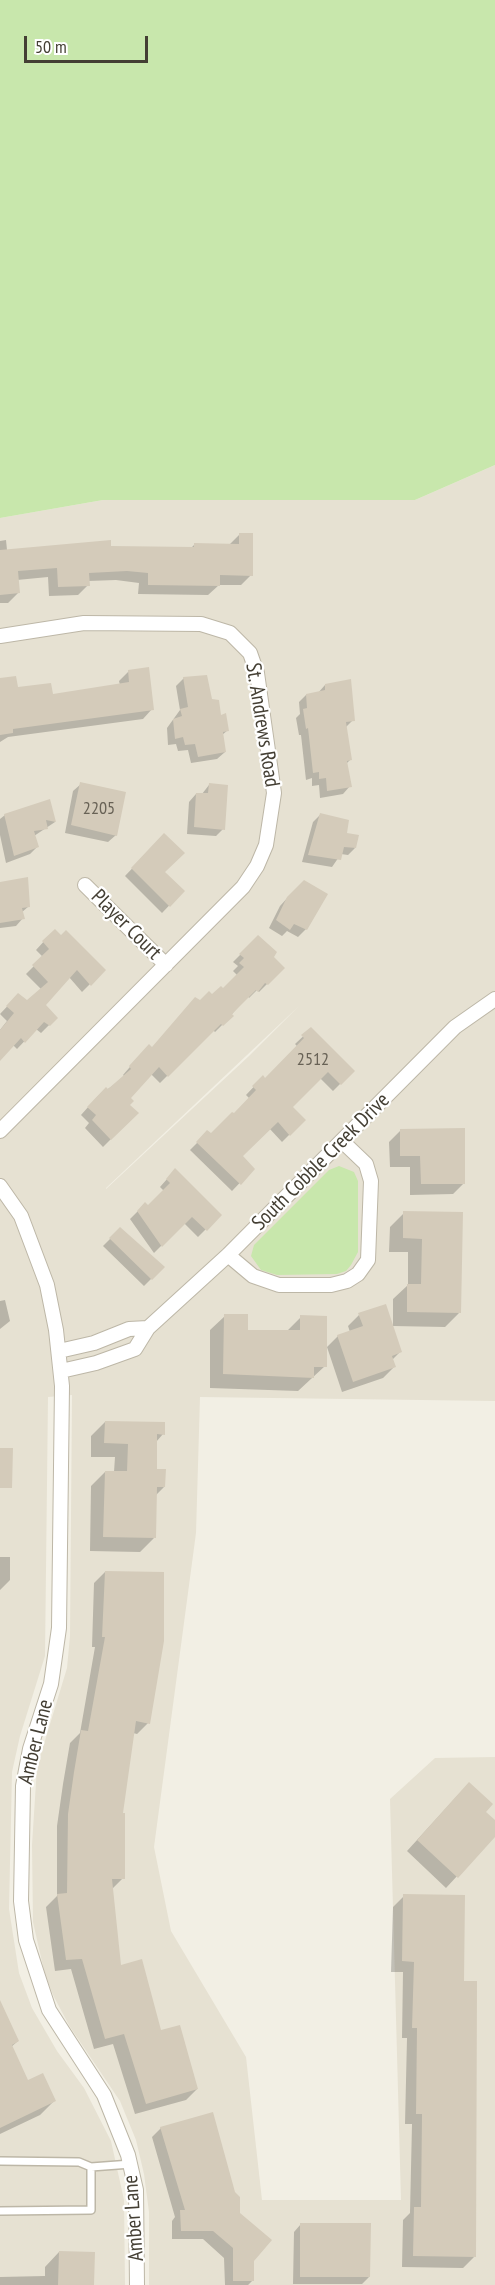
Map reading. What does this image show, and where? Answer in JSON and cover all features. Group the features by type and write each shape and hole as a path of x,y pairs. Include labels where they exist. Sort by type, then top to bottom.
{"street":[{"name":"St. Andrews Road","path":"0,636 84,623 201,624 230,633 250,653 258,673 274,793 266,845 257,866 243,887 0,1131"},
{"name":"Player Court","path":"85,885 166,965"},
{"name":"South Cobble Creek Drive","path":"61,1371 96,1363 135,1349 148,1328 228,1255 455,1027 495,999"},
{"path":"228,1255 253,1276 279,1285 331,1285 347,1281 358,1274 368,1260 371,1181 366,1164 343,1142"},
{"name":"Amber Lane","path":"0,1186 21,1216 47,1285 61,1371 60,1628 51,1684 30,1749 23,1786 21,1901 26,1940 49,2010 104,2095 130,2164 138,2216 137,2285"},
{"path":"59,1351 94,1343 129,1329 148,1328"}],"lane":[{"path":"0,2161 79,2162 91,2167 130,2164"},
{"path":"0,2211 91,2210 91,2167"}],"shaded area":[{"path":"495,465 495,1401 200,1397 196,1533 154,1847 171,1931 246,2057 262,2200 401,2200 390,1799 435,1758 495,1757 495,2285 149,2285 149,2212 144,2174 136,2140 120,2101 70,2027 54,1997 45,1975 33,1922 32,1845 37,1767 67,1668 70,1636 72,1395 48,1397 45,1656 20,1736 12,1772 9,1909 19,1973 32,2008 57,2051 84,2088 111,2141 124,2200 125,2285 0,2285 0,518 103,500 415,500","holes":["299,1006 249,1056 106,1189"]}],"green space":[{"path":"0,0 495,0 495,465 415,500 103,500 0,518"},
{"path":"339,1166 354,1172 358,1181 358,1252 351,1265 346,1271 337,1274 277,1275 261,1270 251,1256 254,1245 329,1170"}],"building":[{"path":"239,533 253,533 253,576 220,575 220,586 148,585 148,573 127,571 89,573 90,586 58,587 57,568 18,571 20,593 0,595 0,550 111,540 111,546 194,547 194,543 239,544"},
{"path":"149,667 154,710 13,729 13,733 0,735 0,678 16,676 18,687 51,683 53,694 129,682 128,670"},
{"path":"207,675 212,699 219,700 221,715 226,713 229,731 223,732 226,752 198,757 195,744 185,745 183,737 175,739 173,719 182,716 180,709 188,707 183,677"},
{"path":"351,679 355,721 346,722 352,760 347,761 352,787 327,791 326,778 319,779 319,772 313,773 308,728 306,729 303,709 307,708 306,694 325,690 325,684"},
{"path":"80,782 126,792 117,836 71,825"},
{"path":"209,783 228,785 225,830 194,827 196,793 208,793"},
{"path":"50,799 56,822 46,820 48,829 34,831 39,847 14,856 4,814"},
{"path":"320,813 349,820 347,833 359,835 356,848 344,847 341,860 308,855"},
{"path":"164,833 185,853 165,872 185,891 170,907 131,868"},
{"path":"28,877 30,907 22,908 25,919 0,923 0,882"},
{"path":"304,880 328,894 307,930 294,924 290,930 276,920 287,897"},
{"path":"55,929 61,935 66,930 106,970 91,986 77,970 46,1005 58,1018 50,1026 44,1022 25,1043 21,1038 0,1061 0,1030 14,1013 6,1006 18,993 27,1000 48,982 32,965 49,949 42,941"},
{"path":"258,935 277,952 274,957 285,968 268,985 265,983 258,992 256,990 232,1014 234,1016 223,1026 221,1024 168,1077 159,1067 131,1098 134,1101 130,1105 139,1113 111,1140 92,1120 96,1115 87,1107 106,1087 108,1089 131,1069 129,1066 149,1044 152,1047 195,997 200,1000 209,991 212,994 221,986 223,988 244,967 239,963 244,958 239,954"},
{"path":"311,1027 355,1071 341,1085 328,1072 293,1107 306,1120 290,1136 278,1122 243,1156 255,1169 241,1185 196,1142 207,1130 211,1133 232,1112 234,1113 256,1090 252,1086 263,1075 265,1078 304,1038 301,1035"},
{"path":"465,1128 465,1184 421,1184 420,1156 400,1156 400,1129"},
{"path":"175,1168 222,1215 207,1231 192,1217 162,1247 137,1211 145,1202 148,1205 170,1183 166,1179"},
{"path":"403,1211 463,1212 461,1313 407,1312 407,1284 421,1284 422,1239 403,1238"},
{"path":"120,1227 165,1267 152,1280 109,1238"},
{"path":"386,1304 402,1352 392,1356 396,1367 353,1382 337,1335 363,1326 358,1313"},
{"path":"224,1314 248,1314 248,1330 300,1330 300,1315 327,1316 327,1367 314,1367 314,1378 223,1374"},
{"path":"105,1421 165,1422 165,1435 157,1434 157,1469 166,1469 165,1487 157,1487 156,1538 103,1537 105,1471 127,1471 128,1444 104,1443"},
{"path":"0,1448 13,1448 12,1488 0,1488"},
{"path":"105,1571 164,1572 164,1641 150,1724 136,1721 123,1813 125,1813 125,1879 112,1879 121,1965 142,1959 161,2030 180,2025 198,2089 146,2104 124,2034 105,2039 82,1959 66,1960 57,1894 67,1893 68,1814 81,1730 88,1731 105,1637 102,1637"},
{"path":"469,1782 493,1804 486,1812 495,1820 495,1837 458,1878 417,1840"},
{"path":"403,1894 465,1895 464,1981 477,1981 476,2257 413,2256 414,2207 421,2207 422,2114 416,2114 417,2028 412,2028 414,1962 402,1961"},
{"path":"0,2000 19,2041 12,2045 28,2080 43,2073 56,2101 0,2128"},
{"path":"213,2112 235,2192 240,2197 240,2213 272,2240 254,2261 254,2281 233,2281 233,2248 213,2231 181,2231 180,2210 185,2210 160,2127"},
{"path":"300,2223 371,2223 370,2277 300,2277"},
{"path":"59,2251 95,2252 94,2285 58,2285"}]}
